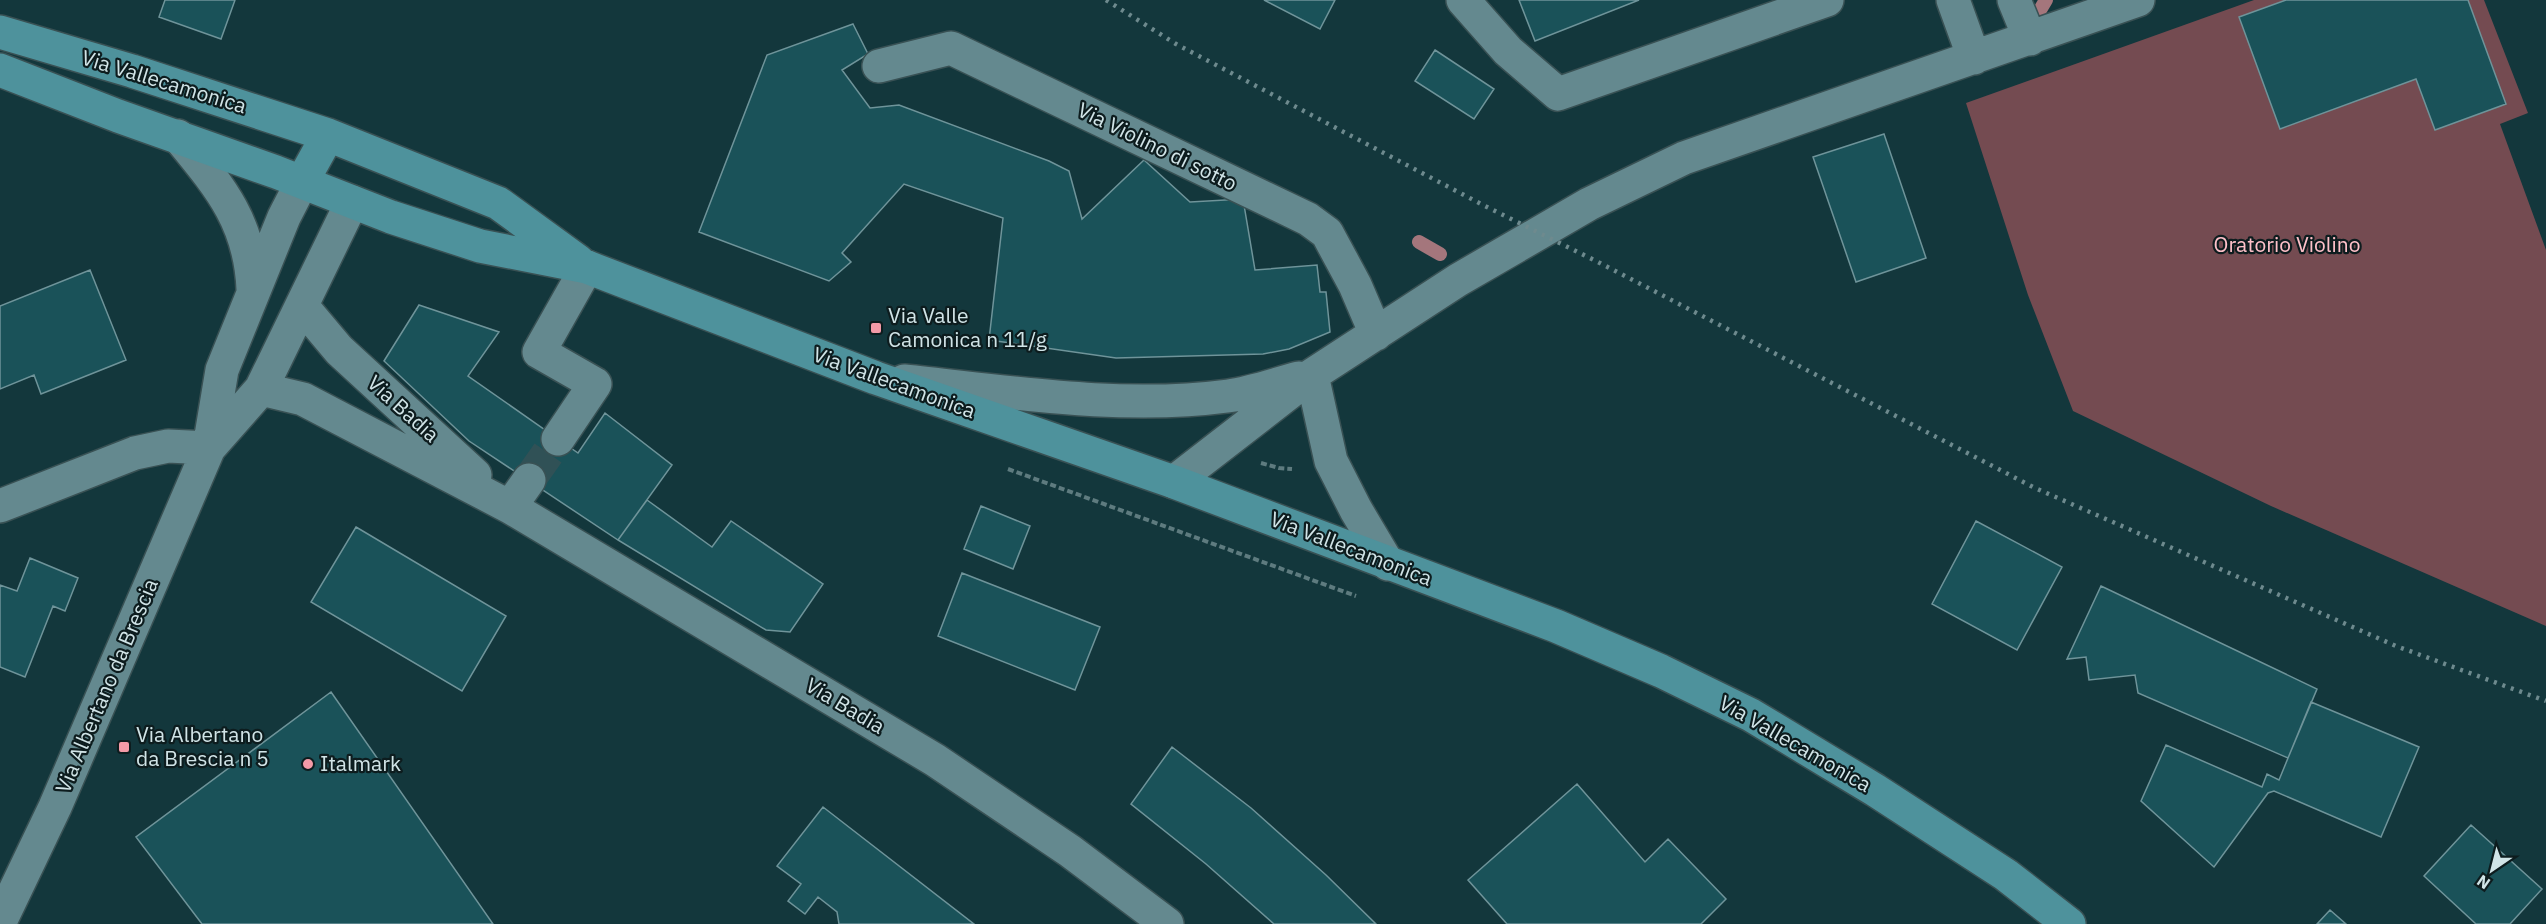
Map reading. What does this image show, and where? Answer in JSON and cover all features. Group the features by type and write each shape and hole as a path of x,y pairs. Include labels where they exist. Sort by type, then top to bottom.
{"main road":[{"name":"Via Vallecamonica","path":"0,32 132,70 328,135 498,203 587,267"},
{"name":"Via Vallecamonica","path":"0,70 352,202 480,246 587,267 876,378 1174,482 1556,626 1661,671 1751,715 1875,790 2006,875 2069,924"},
{"path":"303,182 328,135"},
{"path":"352,202 375,154"}],"street":[{"path":"1463,0 1508,51 1558,94 1827,0"},
{"path":"1953,0 1974,58"},
{"path":"2014,0 2030,39"},
{"path":"1174,482 1312,375 1458,280 1565,217 1684,158 2138,0"},
{"name":"Via Violino di sotto","path":"879,66 951,48 1308,219 1327,234 1351,277 1376,334"},
{"name":"Via Albertano da Brescia","path":"178,136 214,180 237,216 252,267 253,294"},
{"name":"Via Albertano da Brescia","path":"0,922 55,807 208,448 222,370 284,217 303,182"},
{"name":"Via Albertano da Brescia","path":"208,448 261,389 352,202"},
{"path":"558,439 595,384 539,352 587,267"},
{"name":"Via Badia","path":"302,306 339,350 510,507"},
{"path":"876,378 1061,398 1166,402 1230,396 1312,375"},
{"path":"1312,375 1331,461 1356,510 1388,564"},
{"name":"Via Badia","path":"261,389 303,399 510,507 935,760 1070,851 1167,924"},
{"path":"0,506 135,453 168,446 208,448"},
{"path":"510,507 529,480"}],"path":[{"path":"1252,460 1279,468 1298,468"},
{"path":"1007,468 1360,597"}],"green space":[{"name":"Oratorio Violino","path":"2254,0 2484,0 2528,113 2500,124 2546,250 2546,626 2271,506 2073,411 2028,295 1966,103"}],"building":[{"path":"165,0 235,0 221,39 159,17"},
{"path":"1264,0 1335,0 1320,29"},
{"path":"1519,0 1639,0 1535,41"},
{"path":"2286,0 2468,0 2506,104 2435,130 2416,79 2280,129 2239,17"},
{"path":"853,24 868,54 842,70 870,108 899,105 1049,161 1069,171 1082,219 1144,160 1190,202 1243,199 1255,270 1317,265 1320,292 1326,292 1330,332 1289,349 1263,354 1116,358 989,340 1003,218 904,184 842,253 851,262 829,281 699,232 767,55"},
{"path":"1435,50 1494,89 1474,119 1415,81"},
{"path":"1884,134 1926,258 1856,282 1813,157"},
{"path":"90,270 126,360 41,394 34,375 0,389 0,306"},
{"path":"419,305 499,332 468,376 578,453 605,413 672,465 618,540 469,441 384,361"},
{"path":"647,500 712,547 731,521 823,584 790,632 766,630 618,540"},
{"path":"981,506 1030,526 1013,569 964,549"},
{"path":"1976,521 2062,567 2017,650 1932,604"},
{"path":"356,527 506,616 462,691 311,602"},
{"path":"30,558 78,578 65,611 53,606 25,677 0,667 0,585 17,591"},
{"path":"962,573 1100,627 1075,690 938,636"},
{"path":"2101,586 2317,689 2288,758 2138,693 2135,675 2089,680 2086,657 2067,659"},
{"name":"Italmark","path":"331,692 493,924 202,924 136,837"},
{"path":"2311,702 2419,747 2381,837 2274,791 2268,793 2214,867 2141,801 2166,745 2262,787 2267,774 2279,780"},
{"path":"1172,747 1251,808 1326,875 1376,924 1274,924 1206,864 1131,804"},
{"path":"1577,784 1645,862 1668,839 1726,899 1701,924 1507,924 1468,880"},
{"path":"823,807 974,924 839,924 837,912 818,897 805,914 788,901 801,884 777,866"},
{"path":"2471,825 2542,889 2510,924 2476,924 2424,876"},
{"path":"2330,910 2346,924 2317,924"}],"waterway":[{"path":"2040,10 2046,0"},
{"path":"1419,242 1440,254"}],"tunnel":[{"path":"529,480 558,439"}],"railway":[{"path":"1106,0 1176,44 1483,205 2035,488 2396,646 2546,701"}],"place":[{"name":"Via Valle Camonica n 11/g","path":"876,328"},
{"name":"Via Albertano da Brescia n 5","path":"124,747"},
{"name":"Italmark","path":"308,764"}]}
